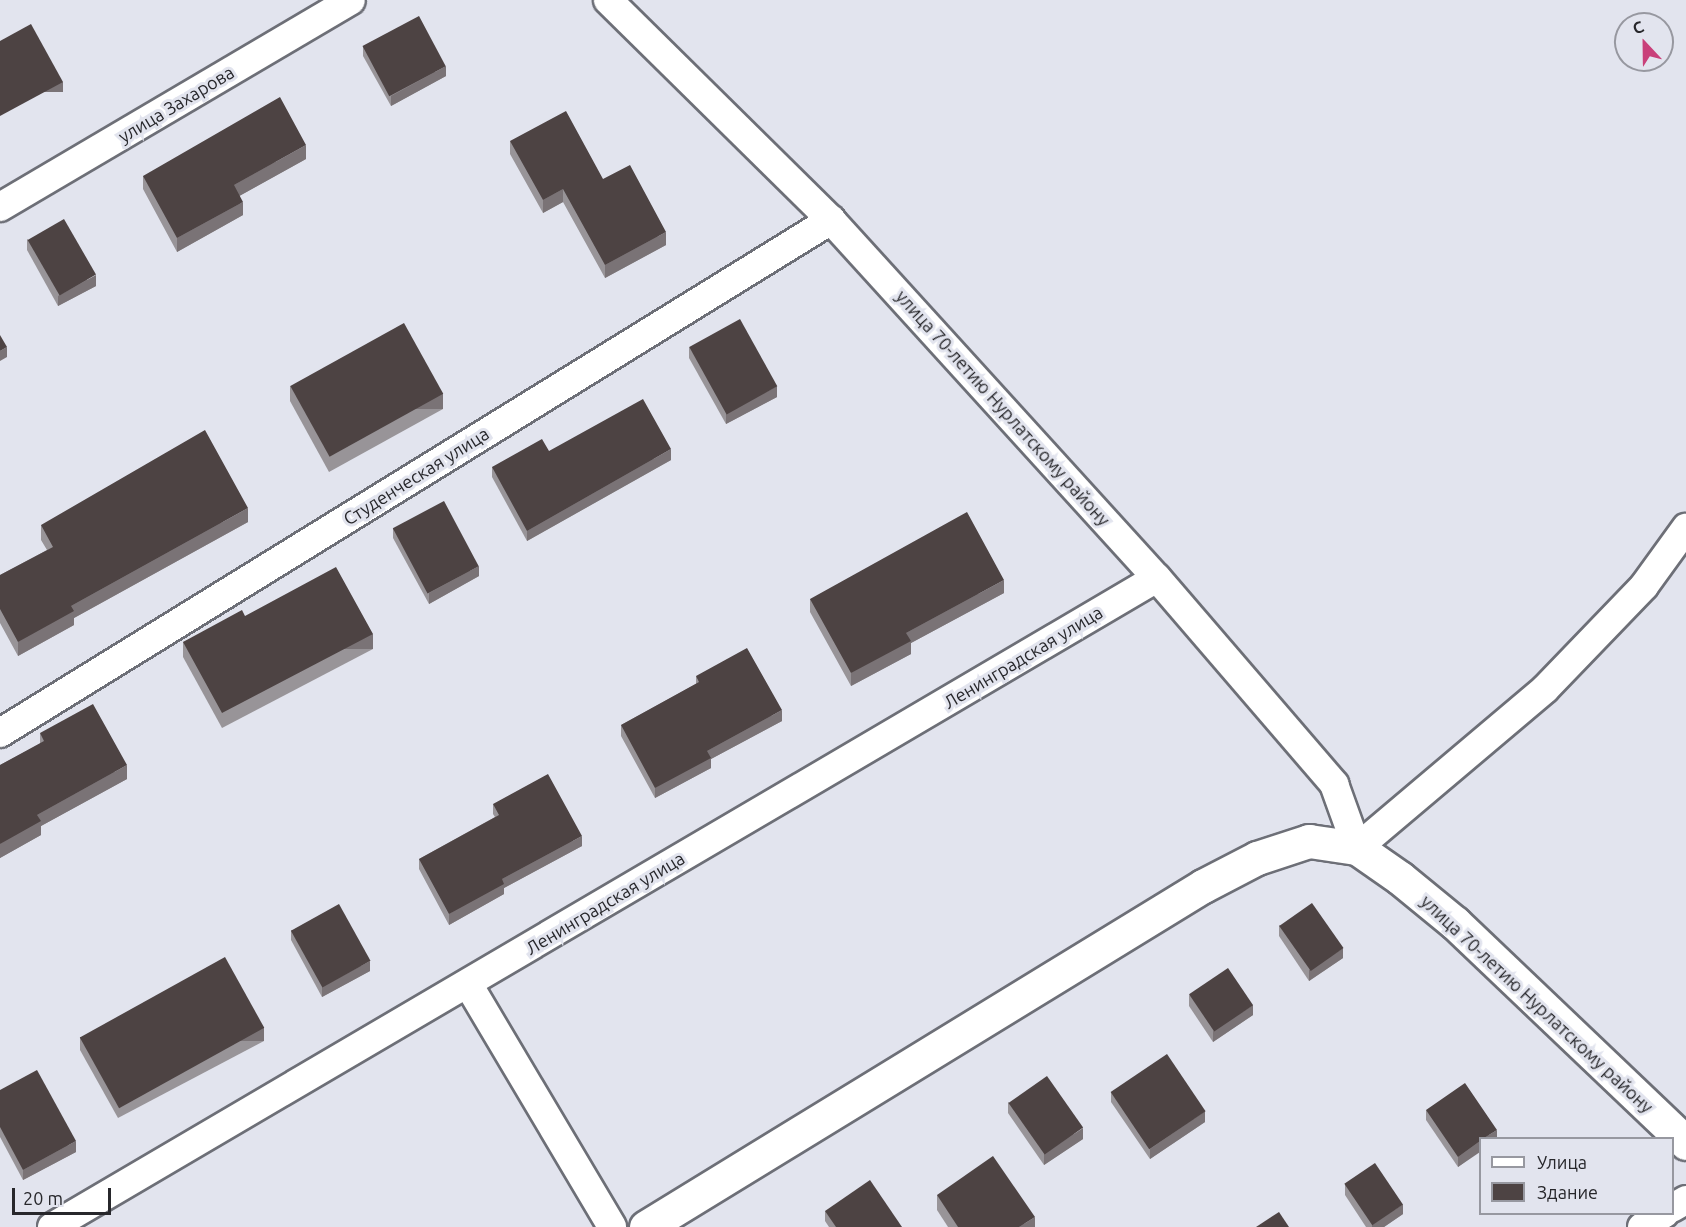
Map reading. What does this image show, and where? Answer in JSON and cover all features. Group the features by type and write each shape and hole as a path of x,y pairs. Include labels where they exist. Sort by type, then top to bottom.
{"main road":[{"name":"улица 70-летию Нурлатскому району","path":"646,1227 1203,886 1257,858 1309,841 1357,848 1455,923 1686,1143"}],"street":[{"name":"улица Захарова","path":"0,207 351,0"},
{"name":"улица 70-летию Нурлатскому району","path":"608,0 831,220 1157,578 1334,784 1357,848"},
{"name":"Студенческая улица","path":"0,733 831,220"},
{"path":"1357,848 1545,689 1644,586 1686,528"},
{"name":"Ленинградская улица","path":"52,1227 1157,578"},
{"path":"468,984 612,1227"},
{"path":"1642,1227 1662,1215"}],"building":[{"path":"419,16 446,66 389,96 362,46"},
{"path":"31,24 63,82 0,116 0,41"},
{"path":"280,97 306,145 234,185 243,202 177,238 143,176"},
{"path":"566,111 603,179 630,165 666,232 605,265 563,189 543,200 510,141"},
{"path":"64,219 96,274 60,295 28,240"},
{"path":"740,319 777,386 727,414 689,347"},
{"path":"404,323 443,394 330,457 290,386"},
{"path":"0,335 7,347 0,351"},
{"path":"643,399 671,449 527,531 492,467 542,439 549,451"},
{"path":"205,430 248,508 71,606 74,611 18,642 0,609 0,575 53,547 41,525"},
{"path":"444,501 479,566 428,594 393,528"},
{"path":"967,512 1004,580 906,633 911,641 851,673 810,599"},
{"path":"336,567 373,634 222,713 183,642 242,610 245,616"},
{"path":"747,648 782,710 707,751 711,758 655,788 621,725 699,682 696,676"},
{"path":"93,704 127,765 37,815 41,821 0,844 0,765 44,741 40,733"},
{"path":"548,774 582,836 502,879 504,884 449,914 419,859 499,815 493,804"},
{"path":"1312,903 1344,948 1311,971 1279,926"},
{"path":"339,904 371,961 322,988 291,931"},
{"path":"225,957 264,1028 119,1108 80,1037"},
{"path":"1228,968 1253,1005 1214,1032 1189,994"},
{"path":"1167,1054 1206,1111 1149,1149 1111,1092"},
{"path":"37,1070 76,1141 23,1170 0,1127 0,1090"},
{"path":"1047,1076 1083,1128 1045,1155 1008,1103"},
{"path":"1465,1083 1497,1130 1486,1137 1479,1137 1479,1142 1458,1157 1426,1110"},
{"path":"993,1156 1035,1217 1019,1227 958,1227 937,1195"},
{"path":"1375,1163 1403,1204 1372,1225 1344,1184"},
{"path":"870,1180 902,1227 836,1227 825,1211"},
{"path":"1279,1212 1289,1227 1256,1227"}]}
